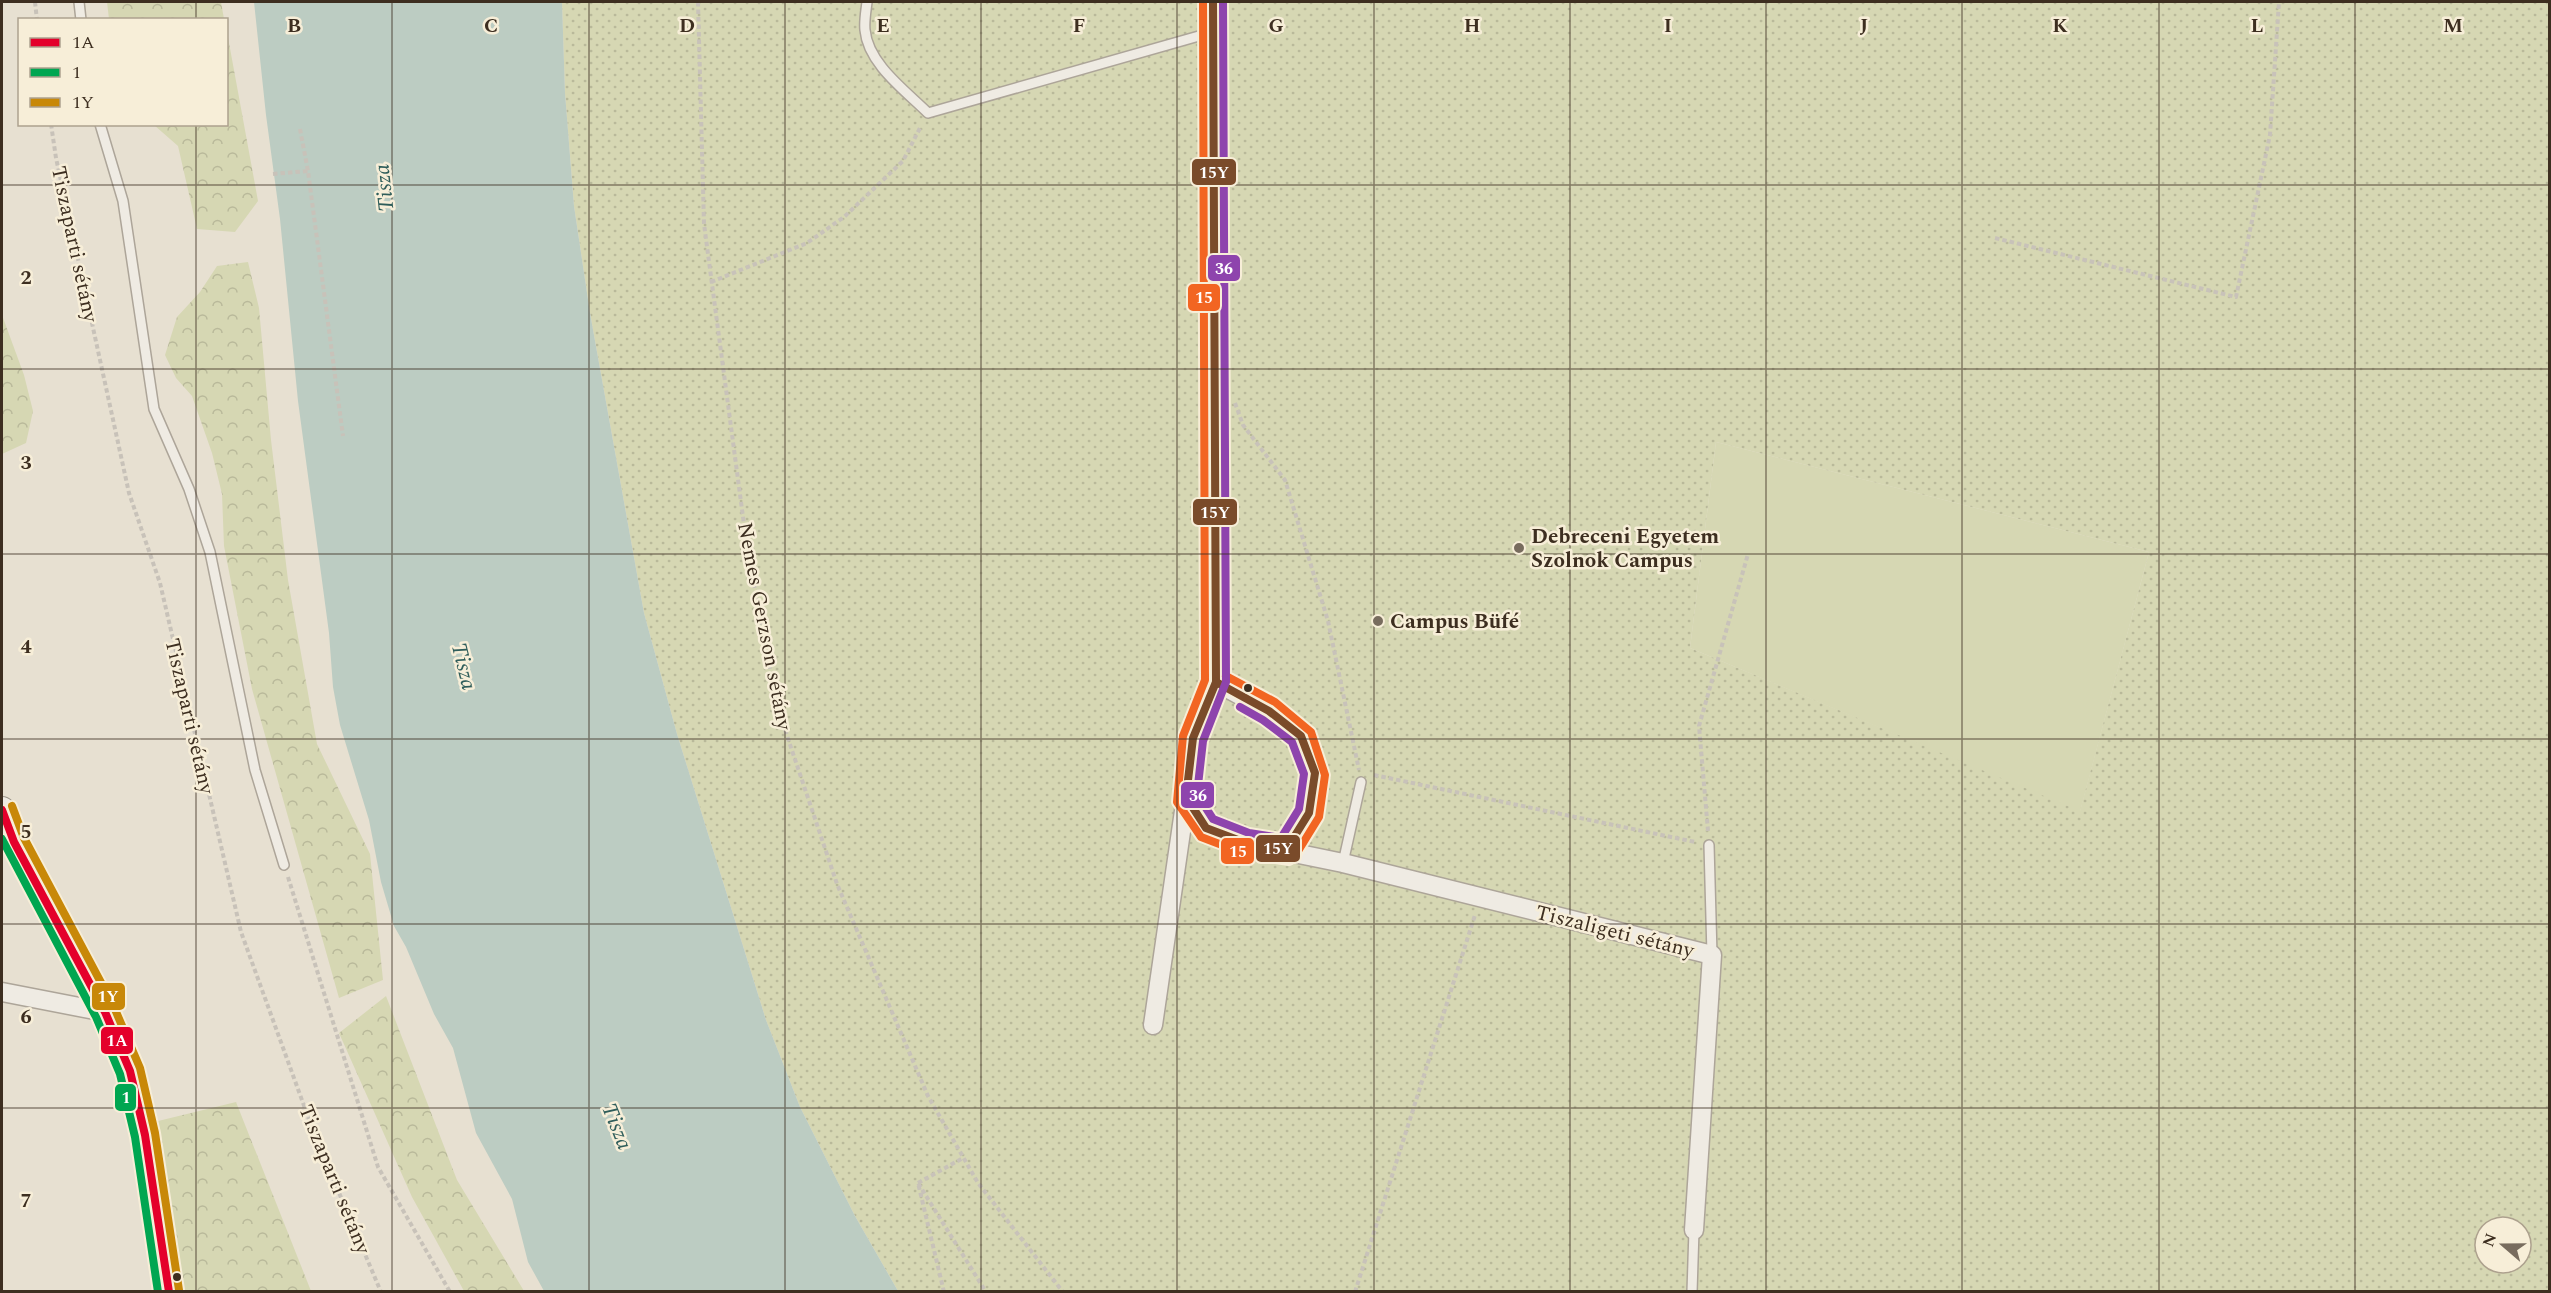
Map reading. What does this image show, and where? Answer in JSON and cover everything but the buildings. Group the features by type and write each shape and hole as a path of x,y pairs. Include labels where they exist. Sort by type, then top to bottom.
{"street":[{"path":"1153,1025 1193,738 1216,682 1213,2"},
{"path":"1216,682 1269,711"},
{"name":"Tiszaligeti sétány","path":"1186,797 1206,828 1246,843 1286,850 1712,955 1694,1230"},
{"path":"2,810 14,842 105,1012 130,1071 142,1125 170,1292"},
{"path":"2,992 105,1012"}],"lane":[{"path":"79,2 81,18"},
{"path":"867,2 865,30 870,51 893,79 928,113 1214,32"},
{"path":"101,126 123,201 154,409 189,489 210,552 255,770 284,865"},
{"path":"1269,711 1301,736 1315,773 1310,813 1286,850"},
{"path":"1343,864 1360,777"},
{"path":"1709,845 1712,955"},
{"path":"1692,1292 1694,1230"}],"path":[{"path":"35,2 37,18"},
{"name":"Nemes Gerzson sétány","path":"698,2 704,224 747,548 777,706 837,884 928,1096 978,1183 1063,1292"},
{"path":"1995,238 2236,297 2270,135 2278,2"},
{"path":"711,282 807,243 844,217 903,160 928,113"},
{"name":"Tiszaparti sétány","path":"51,126 56,158 129,493 160,583 241,932 315,1136 381,1292"},
{"path":"300,129 308,171 343,436"},
{"path":"273,174 308,171"},
{"path":"1233,397 1243,425 1285,480 1328,621 1360,777 1709,845 1699,726 1748,554"},
{"path":"284,865 378,1167 450,1292"},
{"path":"1355,1292 1481,898"},
{"path":"918,1183 963,1158"},
{"path":"918,1183 944,1292"},
{"path":"918,1183 986,1292"}],"green space":[{"path":"107,2 221,2 224,18 109,18"},
{"path":"562,2 2549,2 2549,1291 898,1291 855,1216 800,1107 766,1020 677,734 644,613 590,313 574,206 565,93","holes":["1716,442 2149,552 2080,811 1690,648"]},
{"path":"228,37 258,201 235,232 197,229 178,146 155,126 228,126"},
{"path":"248,262 259,308 271,440 288,580 317,744 370,854 383,980 339,998 252,689 224,546 222,494 212,453 192,396 176,378 165,355 177,317 200,292 217,266"},
{"path":"2,315 24,375 33,411 26,443 2,454"},
{"path":"1716,442 2149,552 2080,812 1690,648"},
{"path":"386,996 457,1180 524,1291 464,1291 412,1197 339,1033"},
{"path":"236,1102 311,1291 175,1291 154,1122"}],"water":[{"name":"Tisza","path":"254,2 562,2 565,93 574,206 590,313 644,613 677,734 766,1020 800,1107 855,1216 898,1291 544,1291 528,1262 512,1199 476,1133 453,1048 434,1014 406,947 394,926 381,882 369,820 340,725 333,687 329,633 298,401 280,219"}],"transit line":[{"name":"15","path":"1203,2 1205,680 1183,736 1177,802 1201,837 1243,853 1289,860 1295,856 1319,817 1325,775 1311,732 1275,702 1226,676"},
{"name":"15Y","path":"1213,2 1216,682"},
{"name":"36","path":"1223,2 1226,682 1203,741 1197,794 1213,819 1249,833 1281,838 1299,809 1304,774 1292,742 1263,720 1240,707"},
{"name":"15Y","path":"1216,682 1269,711 1301,736 1315,773 1309,813 1286,850 1246,843 1206,828 1186,797 1193,738 1216,682"},
{"name":"1Y","path":"12,806 24,838 114,1007 140,1068 155,1133 179,1290"},
{"name":"1A","path":"2,810 14,842 105,1012 130,1071 145,1135 169,1292"},
{"name":"1","path":"2,839 96,1017 120,1074 135,1137 158,1292"}],"place":[{"name":"Debreceni Egyetem Szolnok Campus","path":"1519,548"},
{"name":"Campus Büfé","path":"1378,621"}]}
